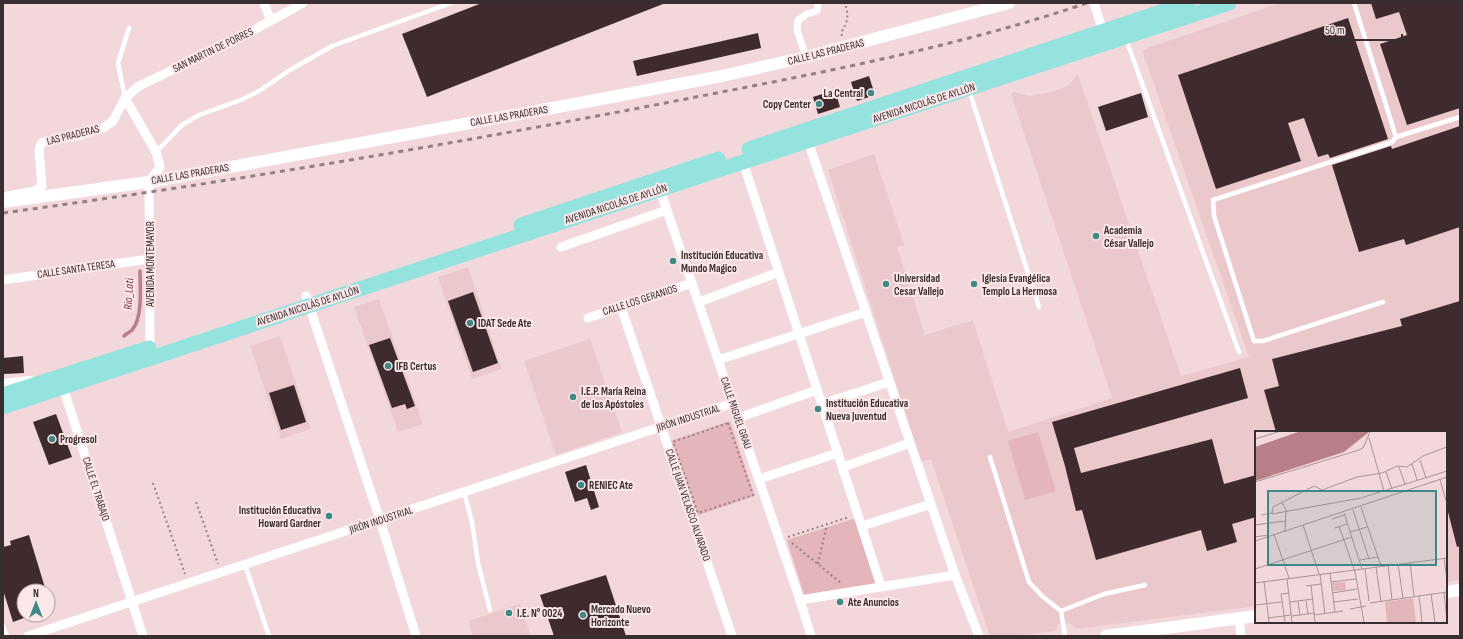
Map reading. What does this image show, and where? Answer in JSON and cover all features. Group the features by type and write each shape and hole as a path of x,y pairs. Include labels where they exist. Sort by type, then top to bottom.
{"main road":[{"name":"AVENIDA NICOLÁS DE AYLLÓN","path":"3,407 58,381 150,347 308,300 660,190 968,88 1105,38 1188,3"},
{"name":"AVENIDA NICOLÁS DE AYLLÓN","path":"3,395 58,381 1105,38 1126,37 1229,3"}],"street":[{"path":"264,3 271,21"},
{"name":"SAN MARTIN DE PORRES","path":"125,98 139,86 243,36 303,3"},
{"path":"806,58 797,30 798,20 807,14 817,11 818,3"},
{"name":"CALLE LAS PRADERAS","path":"3,202 149,182 601,99 806,58 1008,3"},
{"path":"1094,3 1105,38"},
{"path":"125,98 156,152 160,167 149,182"},
{"name":"LAS PRADERAS","path":"3,197 35,191 42,186 39,151 43,142 81,135 103,128 113,121 125,98"},
{"path":"808,141 955,575 978,636"},
{"path":"743,162 881,586"},
{"name":"AVENIDA MONTEMAYOR","path":"149,182 150,347"},
{"name":"CALLE MIGUEL GRAU","path":"660,190 780,540 811,636"},
{"path":"561,247 667,210"},
{"name":"CALLE SANTA TERESA","path":"3,280 149,259"},
{"path":"698,302 779,272"},
{"name":"CALLE LOS GERANIOS","path":"588,318 692,283"},
{"path":"308,300 380,520 416,636"},
{"name":"CALLE JUAN VELASCO ALVARADO","path":"621,306 732,636"},
{"path":"718,360 866,312"},
{"path":"3,385 58,381"},
{"name":"CALLE EL TRABAJO","path":"58,381 143,636"},
{"path":"822,404 889,382"},
{"path":"738,418 817,390"},
{"name":"JIRÓN INDUSTRIAL","path":"28,636 733,403"},
{"path":"843,467 910,443"},
{"path":"759,479 838,453"},
{"path":"862,526 931,504"},
{"path":"800,600 955,575"},
{"path":"1447,592 1460,590"},
{"path":"1106,636 1136,634 1255,616"},
{"path":"1239,618 1241,636"}],"lane":[{"path":"156,152 182,126 199,115 214,108 241,100 259,91 290,70 332,46 451,3"},
{"path":"1354,3 1396,137"},
{"path":"125,98 118,63 129,28"},
{"path":"1126,37 1239,352"},
{"path":"968,88 1039,307"},
{"path":"1383,302 1263,341 1254,341 1214,216 1213,200 1392,142 1396,137 1460,117"},
{"path":"990,457 1029,582 1042,596 1061,611 1065,636"},
{"path":"464,492 472,522 478,563 490,610"},
{"path":"245,565 269,636"},
{"path":"1061,611 1104,594 1145,585"},
{"path":"3,626 7,636"}],"path":[{"path":"845,3 848,14 846,25 841,33 845,47"},
{"path":"728,423 753,495 698,513 674,442 728,423"},
{"path":"153,483 188,584"},
{"path":"196,502 220,573"},
{"path":"780,540 858,514"},
{"path":"818,565 827,524"},
{"path":"791,548 789,541 842,584"}],"shaded area":[{"path":"1280,3 1460,3 1460,580 1447,582 1447,431 1255,431 1255,606 1076,629 1070,623 1058,624 1056,631 1012,636 990,636 931,459 921,462 828,170 874,154 904,245 897,247 925,335 973,320 1008,432 1112,398 1011,94 1014,92 1029,96 1052,92 1067,86 1078,75 1181,376 1249,357 1142,50"},
{"name":"IDAT Sede Ate","path":"468,267 502,369 472,379 438,277"},
{"name":"IFB Certus","path":"379,299 423,424 398,432 354,307"},
{"path":"280,336 311,429 281,439 250,346"},
{"name":"I.E.P. María Reina de los Apóstoles","path":"590,339 622,432 556,455 524,361"},
{"path":"730,421 755,496 696,516 670,441"},
{"path":"1038,432 1056,491 1025,500 1008,441"},
{"path":"856,518 878,584 805,598 787,540"},
{"name":"I.E. N° 0024","path":"520,604 531,636 473,636 468,621"}],"building":[{"path":"482,3 663,4 427,97 402,34"},
{"path":"1371,3 1460,3 1460,108 1407,125 1380,44 1407,35 1399,12 1376,19"},
{"path":"1348,18 1388,139 1330,158 1328,154 1318,157 1304,118 1288,123 1301,161 1216,189 1178,75"},
{"path":"758,33 761,48 637,76 633,61"},
{"path":"869,76 875,95 857,101 851,82"},
{"path":"835,90 840,107 818,114 813,97"},
{"path":"1141,93 1148,117 1106,131 1098,107"},
{"path":"1460,126 1460,227 1406,245 1404,239 1359,252 1332,165 1391,146 1392,149"},
{"path":"473,292 498,363 473,372 448,301"},
{"path":"1460,301 1460,546 1457,547 1447,508 1447,431 1276,431 1264,390 1279,386 1272,359 1402,326 1400,319"},
{"path":"390,338 415,406 407,409 405,404 392,408 369,345"},
{"path":"23,356 24,373 4,374 3,358"},
{"path":"1240,368 1248,398 1074,448 1081,473 1212,439 1224,484 1255,475 1255,517 1232,524 1237,542 1207,551 1201,530 1096,560 1082,510 1076,511 1052,422"},
{"path":"294,385 306,422 281,430 269,393"},
{"name":"Progresol","path":"56,414 72,457 49,465 33,422"},
{"name":"RENIEC Ate","path":"586,465 599,507 591,510 587,498 575,502 565,472"},
{"path":"29,535 44,583 16,583 16,621 13,622 3,590 3,547 11,545 10,541"},
{"name":"Mercado Nuevo Horizonte","path":"606,575 626,636 554,636 540,595"}],"waterway":[{"name":"Rio_Lati","path":"124,336 136,325 138,318 140,302 140,271"}],"railway":[{"path":"3,213 332,163 496,135 660,104 875,61 982,35 1087,3"}],"place":[{"name":"La Central","path":"871,93"},
{"name":"Copy Center","path":"819,104"},
{"name":"Academia César Vallejo","path":"1096,236"},
{"name":"Institución Educativa Mundo Magico","path":"673,261"},
{"name":"Universidad Cesar Vallejo","path":"886,284"},
{"name":"Iglesia Evangélica Templo La Hermosa","path":"974,284"},
{"name":"IDAT Sede Ate","path":"470,323"},
{"name":"IFB Certus","path":"388,366"},
{"name":"I.E.P. María Reina de los Apóstoles","path":"573,397"},
{"name":"Institución Educativa Nueva Juventud","path":"818,409"},
{"name":"Progresol","path":"52,439"},
{"name":"RENIEC Ate","path":"581,485"},
{"name":"Institución Educativa Howard Gardner","path":"329,516"},
{"name":"Ate Anuncios","path":"840,602"},
{"name":"I.E. N° 0024","path":"509,613"},
{"name":"Mercado Nuevo Horizonte","path":"583,615"}]}
